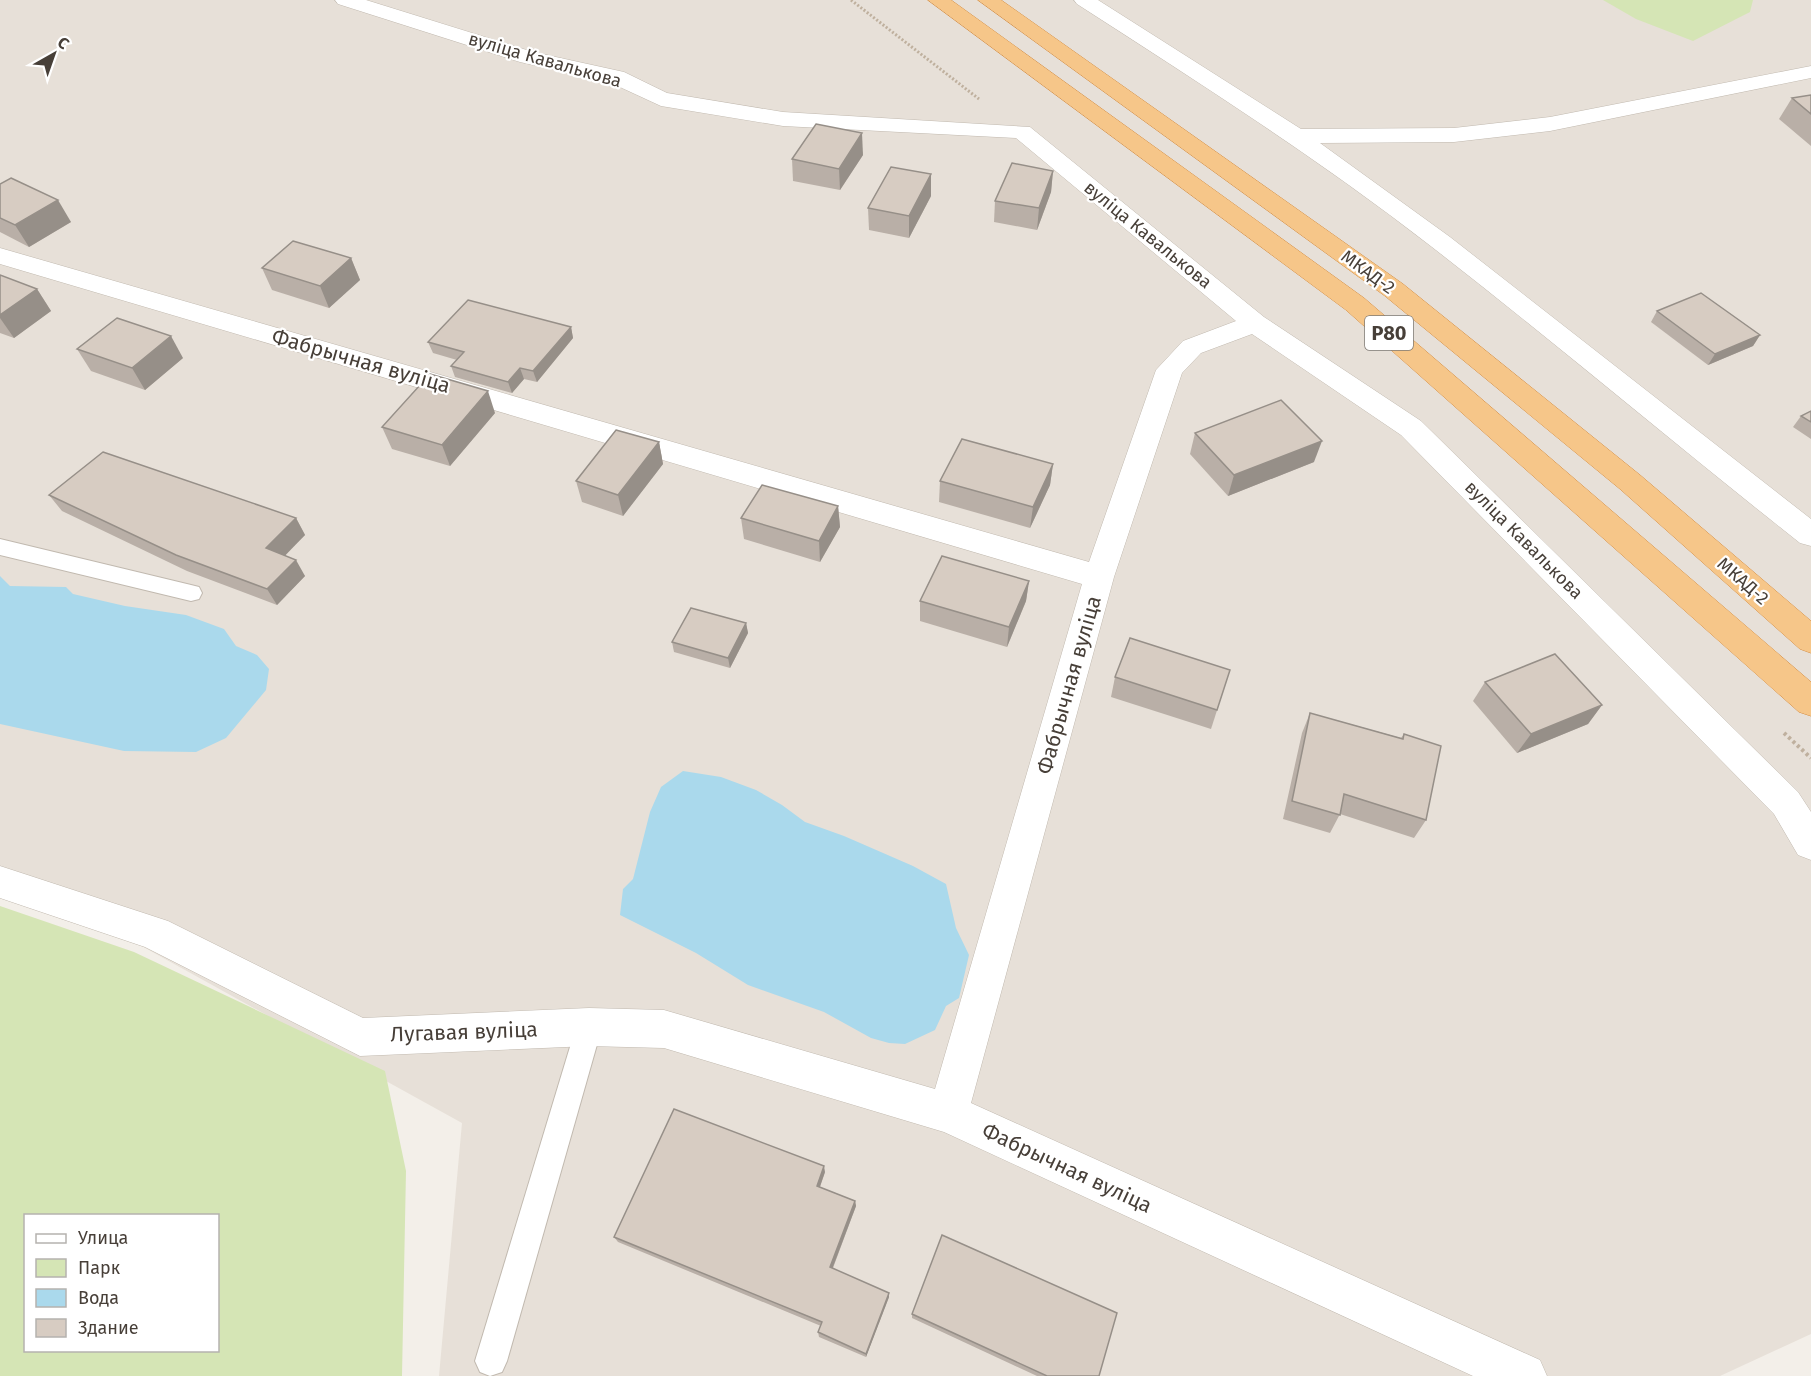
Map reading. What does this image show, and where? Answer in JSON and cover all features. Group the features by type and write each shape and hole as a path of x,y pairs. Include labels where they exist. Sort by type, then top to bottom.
{"highway":[{"name":"Р80","path":"938,0 1355,304 1811,702"},
{"name":"МКАД-2","path":"988,0 1394,290 1630,482 1811,640"}],"street":[{"name":"вуліца Кавалькова","path":"345,0 528,57 616,77 660,99 783,119 1022,132 1255,323 1411,428 1786,803 1811,844"},
{"path":"1084,0 1296,136 1441,242 1811,535"},
{"path":"1296,136 1454,135 1550,124 1811,72"},
{"name":"Фабрычная вуліца","path":"0,256 1099,577 948,1113 1524,1376"},
{"path":"1099,577 1170,370 1192,347 1255,323"},
{"name":"Лугавая вуліца","path":"0,882 155,933 360,1036 589,1027 664,1029 948,1113"}],"lane":[{"path":"0,548 190,593"},
{"path":"491,1361 589,1027"}],"path":[{"path":"851,0 1022,132"}],"shaded area":[{"path":"0,0 1811,0 1811,1334 1720,1376 439,1376 462,1123 62,902 0,887"}],"green space":[{"path":"1603,0 1753,0 1750,12 1693,41 1636,19"},
{"path":"0,906 134,952 385,1071 406,1171 402,1376 0,1376"}],"water":[{"path":"0,576 10,586 66,587 73,594 125,606 186,615 224,629 236,646 257,655 269,669 266,690 226,738 196,752 124,751 0,724"},
{"path":"683,771 721,777 756,790 805,822 913,866 946,884 956,928 969,955 959,998 946,1006 935,1030 905,1044 871,1038 824,1012 748,985 696,953 620,915 623,889 633,879 650,812 661,787"}],"building":[{"path":"1811,95 1811,114 1792,98"},
{"path":"816,124 862,133 839,169 792,159"},
{"path":"1012,163 1053,171 1039,208 995,201"},
{"path":"891,167 931,174 909,216 868,208"},
{"path":"11,178 58,200 15,225 0,218 0,184"},
{"path":"293,241 351,258 320,286 262,268"},
{"path":"0,275 37,289 0,315"},
{"path":"1701,293 1760,335 1715,354 1657,311"},
{"path":"468,300 571,327 533,371 520,368 508,382 451,366 464,352 428,342"},
{"path":"117,318 171,336 132,368 77,349"},
{"path":"430,374 488,391 442,445 382,427"},
{"path":"1281,400 1322,441 1234,475 1195,433"},
{"path":"1811,411 1811,422 1801,416"},
{"path":"616,430 659,442 618,495 576,481"},
{"path":"962,439 1053,464 1033,507 940,481"},
{"path":"103,452 296,518 266,548 296,560 267,589 176,555 49,495"},
{"path":"762,485 838,506 819,541 741,518"},
{"path":"942,556 1029,581 1009,627 920,601"},
{"path":"691,608 746,623 728,658 672,642"},
{"path":"1130,638 1230,670 1217,710 1115,677"},
{"path":"1555,654 1602,705 1531,734 1485,682"},
{"path":"1310,713 1403,739 1404,734 1441,746 1426,820 1344,794 1340,815 1292,801"},
{"path":"674,1109 824,1166 817,1186 855,1201 830,1267 889,1293 866,1354 818,1332 822,1322 614,1237"},
{"path":"942,1235 1117,1313 1099,1376 1047,1376 912,1314"}]}
